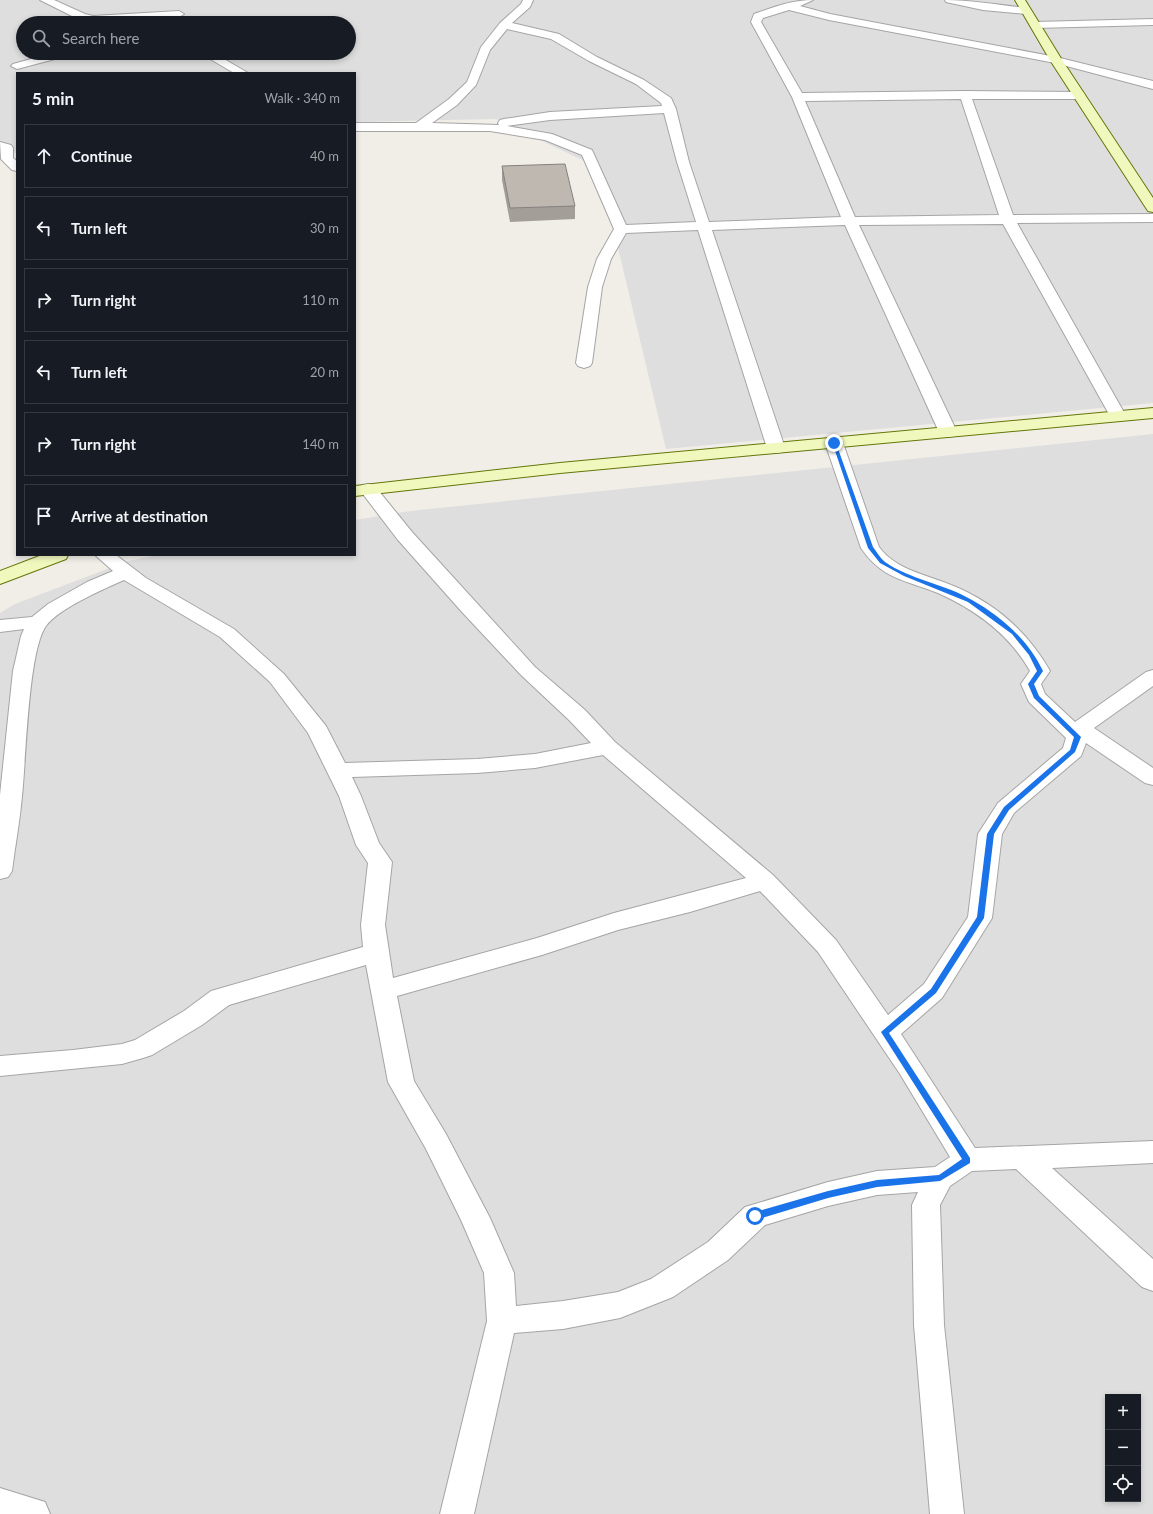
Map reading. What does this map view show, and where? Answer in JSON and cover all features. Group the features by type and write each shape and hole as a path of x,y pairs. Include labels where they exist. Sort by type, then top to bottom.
{"main road":[{"path":"1020,0 1056,60 1153,208"},
{"path":"362,490 560,468 1153,413"},
{"path":"0,578 56,556"}],"street":[{"path":"45,0 80,16"},
{"path":"420,126 453,102 472,83 485,49 504,25 518,14 526,5 528,0"},
{"path":"769,0 829,17 1056,60 1153,85"},
{"path":"808,0 758,16 756,22 772,48 798,97 850,221 948,432"},
{"path":"950,0 982,7 1026,11"},
{"path":"175,3 179,16"},
{"path":"1035,25 1153,22"},
{"path":"504,25 555,36 593,59 640,82 660,94 667,101 683,162 776,448"},
{"path":"34,60 12,65 41,71"},
{"path":"219,60 240,72"},
{"path":"1113,75 1153,74"},
{"path":"965,95 1007,218 1118,416"},
{"path":"798,97 1079,95"},
{"path":"483,127 550,116 626,110 670,109"},
{"path":"356,127 483,127 511,130 548,137 587,153 621,229"},
{"path":"0,146 7,148 7,158 16,166"},
{"path":"621,229 850,221 1007,218 1153,218"},
{"path":"584,363 595,287 604,259 621,229"},
{"path":"834,443 870,548 882,562 906,575 970,601 1014,633 1032,655 1040,671 1031,684 1036,696 1079,732 1153,778"},
{"path":"362,490 406,536 469,608 528,671 578,715 607,748 765,881 827,946 885,1032 967,1160"},
{"path":"105,556 140,582 227,633 277,678 318,731 350,796 368,845 380,862 373,926 376,953 401,1082 446,1163 474,1218 499,1273 502,1321 457,1514"},
{"path":"0,871 11,798 23,671 31,636 38,622 55,608 87,589 126,572"},
{"path":"0,626 38,622"},
{"path":"885,1032 934,991 980,918 990,834 1006,808 1073,751 1079,732 1153,676"},
{"path":"337,770 477,766 535,761 607,748"},
{"path":"383,990 542,946 614,922 690,903 765,881"},
{"path":"0,1066 122,1054 143,1048 193,1018 220,998 376,953"},
{"path":"947,1514 929,1325 926,1212 926,1205 940,1178 967,1160 1023,1159 1153,1152"},
{"path":"1023,1159 1153,1278"},
{"path":"502,1321 563,1315 620,1305 662,1288 706,1259 718,1251 755,1216 828,1194 877,1183 940,1178"},
{"path":"0,1504 33,1514"}],"shaded area":[{"path":"0,0 1153,0 1153,403 666,449 599,168 496,119 356,122 356,72 16,72 16,153 0,150"},
{"path":"1153,434 1153,1514 0,1514 0,613 15,604 128,561 152,556 356,556 356,520 410,511"}],"building":[{"path":"565,164 575,206 510,208 502,166"}],"route":[{"path":"755,1216 828,1194 877,1183 940,1178 967,1160 909,1067 885,1032 934,991 980,918 990,834 1006,808 1073,751 1078,737 1036,696 1031,684 1040,671 1032,655 1014,633 970,601 944,589 906,575 882,562 870,548 834,443"}]}
